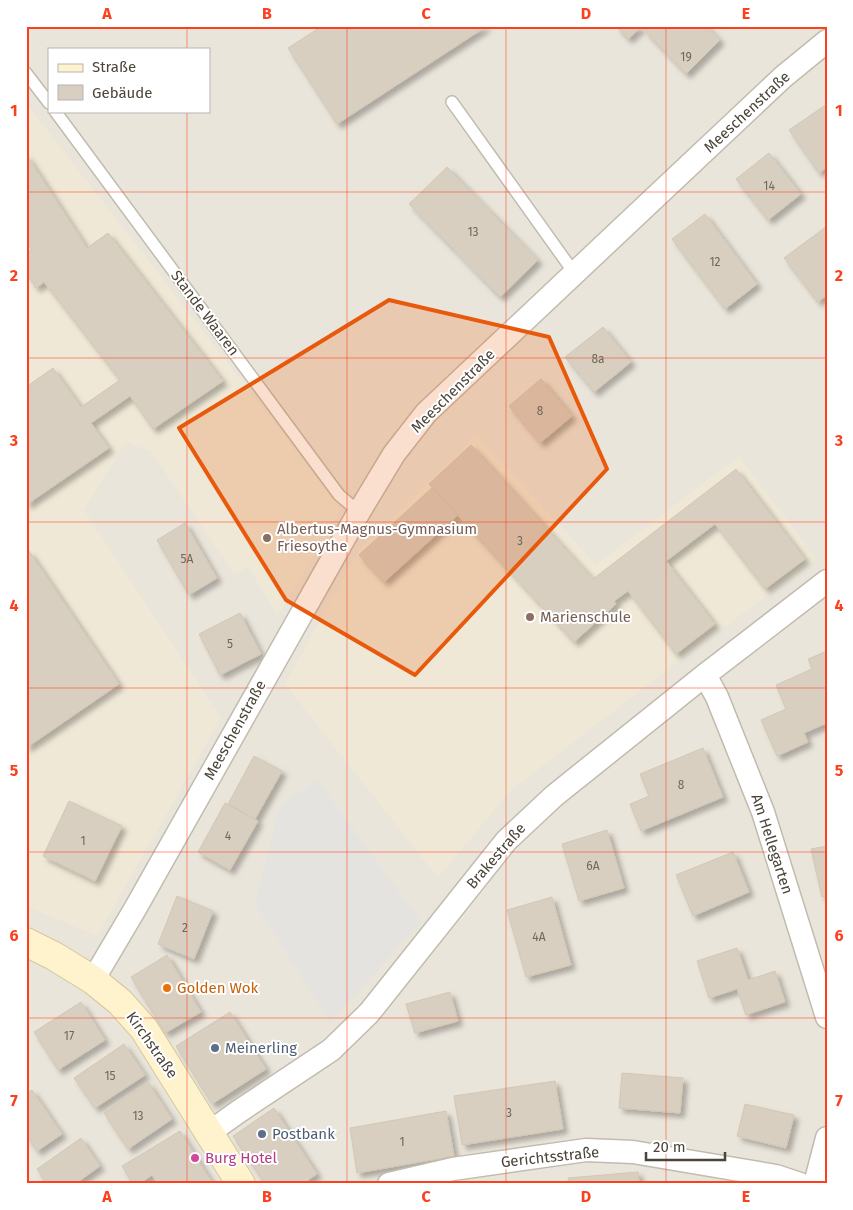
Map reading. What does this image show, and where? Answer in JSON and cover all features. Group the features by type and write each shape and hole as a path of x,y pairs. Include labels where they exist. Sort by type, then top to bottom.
{"street":[{"name":"Meeschenstraße","path":"93,980 359,512 394,454 426,414 783,77 827,41"},
{"name":"Brakestraße","path":"210,1132 332,1050 369,1013 506,841 554,796 705,675 827,581"},
{"name":"Am Hellegarten","path":"705,675 717,698 763,812 827,1017"},
{"name":"Kirchstraße","path":"26,942 54,956 93,980 120,1002 144,1030 242,1184"},
{"path":"815,1184 827,1138"},
{"name":"Gerichtsstraße","path":"389,1184 454,1176 586,1150 633,1152 776,1176 800,1184"}],"lane":[{"path":"26,73 48,102"},
{"path":"452,102 575,274"},
{"name":"Stande Waaren","path":"56,112 339,495 359,512"}],"highlighted area":[{"path":"389,300 549,337 607,469 415,675 286,600 179,428"}],"shaded area":[{"path":"26,26 827,26 827,1184 26,1184"},
{"name":"Albertus-Magnus-Gymnasium Friesoythe","path":"26,103 341,509 278,616 248,567 234,574 151,451 125,442 84,510 221,718 97,936 26,906"},
{"name":"Marienschule","path":"477,435 596,565 739,456 816,559 668,669 510,791 438,878 285,684 359,550"},
{"path":"317,780 421,922 330,1022 255,903 280,805"}],"building":[{"path":"322,26 487,26 337,124 288,48"},
{"path":"616,26 642,26 628,39"},
{"path":"648,26 707,26 720,40 686,74 644,30"},
{"path":"827,104 827,167 819,173 789,130"},
{"path":"769,153 801,194 768,220 736,179"},
{"path":"26,154 87,248 108,233 223,381 153,429 130,396 91,423 109,448 26,505 26,387 53,368 81,407 120,380 44,282 36,288 26,272 26,253 32,249 26,241"},
{"path":"447,167 538,260 500,297 409,204"},
{"path":"705,214 757,284 725,309 672,239"},
{"path":"827,226 827,295 818,302 784,258"},
{"path":"603,327 631,362 594,392 565,357"},
{"path":"541,379 572,416 540,443 509,406"},
{"path":"471,445 593,579 736,469 805,559 765,589 715,524 666,561 715,624 676,654 628,591 614,601 616,604 574,642 429,484"},
{"path":"433,487 458,515 384,582 359,555"},
{"path":"185,523 217,578 189,595 157,540"},
{"path":"29,551 119,684 26,748 26,553"},
{"path":"240,613 261,654 220,675 199,634"},
{"path":"827,651 827,723 804,733 808,742 777,756 761,720 786,709 776,685 812,669 808,659"},
{"path":"703,748 723,797 641,831 630,804 649,796 640,774"},
{"path":"254,756 282,771 255,819 228,804"},
{"path":"69,801 122,826 95,881 43,856"},
{"path":"225,803 258,821 230,870 198,852"},
{"path":"607,830 624,888 579,901 562,844"},
{"path":"827,846 827,896 822,897 811,849"},
{"path":"733,852 749,892 693,916 676,875"},
{"path":"177,896 213,911 194,959 158,944"},
{"path":"552,897 571,965 526,977 507,910"},
{"path":"737,948 748,980 775,971 785,1002 746,1015 737,989 709,998 697,961"},
{"path":"167,955 201,1012 165,1033 131,977"},
{"path":"450,992 458,1021 415,1033 406,1004"},
{"path":"81,1002 105,1040 58,1070 34,1032"},
{"path":"230,1012 266,1069 212,1104 176,1046"},
{"path":"124,1044 145,1075 95,1108 74,1078"},
{"path":"622,1073 683,1078 680,1113 619,1108"},
{"path":"555,1081 563,1129 462,1145 454,1096"},
{"path":"148,1082 172,1119 128,1149 104,1113"},
{"path":"32,1090 62,1134 37,1151 26,1135 26,1094"},
{"path":"745,1104 794,1115 786,1148 737,1136"},
{"path":"274,1108 317,1174 302,1184 265,1184 233,1136"},
{"path":"446,1111 454,1156 357,1173 350,1128"},
{"path":"180,1131 213,1184 158,1184 152,1175 139,1184 133,1184 122,1166"},
{"path":"81,1138 100,1166 75,1184 47,1184 37,1169"},
{"path":"638,1172 639,1184 569,1184 568,1178"}],"place":[{"name":"Albertus-Magnus-Gymnasium Friesoythe","path":"267,538"},
{"name":"Marienschule","path":"530,617"},
{"name":"Golden Wok","path":"167,988"},
{"name":"Meinerling","path":"215,1048"},
{"name":"Postbank","path":"262,1134"},
{"name":"Burg Hotel","path":"195,1158"}]}
